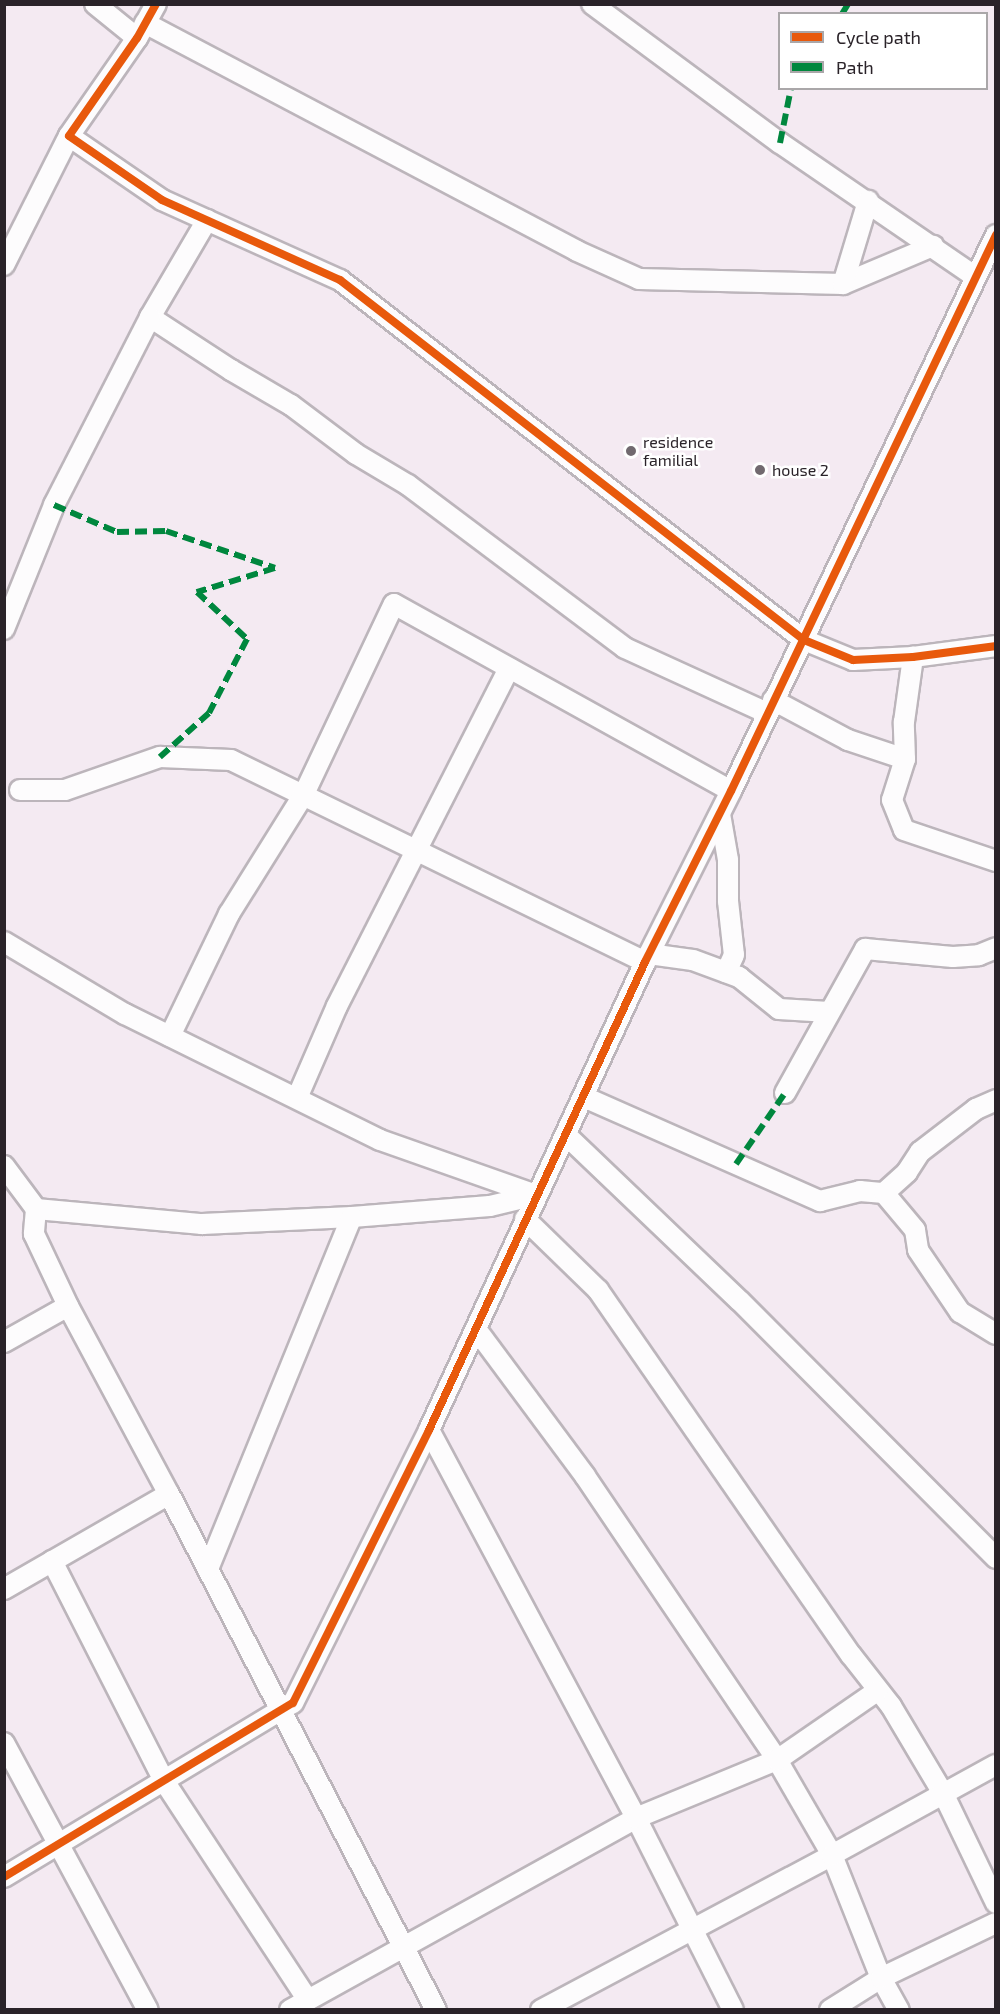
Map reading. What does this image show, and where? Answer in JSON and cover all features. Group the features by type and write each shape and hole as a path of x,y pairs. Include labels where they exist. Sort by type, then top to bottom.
{"street":[{"path":"95,4 141,30 577,251 639,279 843,284 933,246"},
{"path":"4,265 69,136 156,4"},
{"path":"592,4 780,143 976,277"},
{"path":"69,136 162,200 340,280 804,640 852,660 913,657 996,646"},
{"path":"843,284 868,201"},
{"path":"4,629 54,505 150,317 207,220"},
{"path":"4,1877 293,1703 429,1430 647,958 731,792 996,235"},
{"path":"150,317 231,370 291,405 356,454 408,485 625,648 848,740 905,759"},
{"path":"170,1036 229,914 304,794 394,604 731,792"},
{"path":"913,657 904,722 905,759 892,800 904,830 996,861"},
{"path":"297,1098 337,1006 509,668"},
{"path":"20,790 65,790 160,757 231,760 647,958 693,960 739,977 779,1009 829,1012"},
{"path":"720,814 728,860 728,901 734,955 726,972"},
{"path":"4,942 125,1014 380,1140 536,1195"},
{"path":"785,1093 865,949 952,957 979,955 996,948"},
{"path":"584,1097 820,1201 860,1191 884,1193 915,1230 918,1250 960,1312 996,1334"},
{"path":"884,1193 907,1172 920,1152 976,1109 996,1100"},
{"path":"566,1135 740,1301 996,1558"},
{"path":"4,1166 36,1209 34,1234 68,1306 169,1494 436,2010"},
{"path":"36,1209 202,1224 352,1217 490,1206 536,1195"},
{"path":"208,1569 352,1217"},
{"path":"525,1219 598,1290 877,1691 891,1706 944,1795 996,1903"},
{"path":"4,1342 68,1306"},
{"path":"476,1329 585,1476 777,1760 832,1856 881,1978 899,2010"},
{"path":"429,1430 636,1818 733,2010"},
{"path":"4,1588 169,1494"},
{"path":"52,1562 164,1781 308,2000"},
{"path":"290,2010 636,1818 777,1760 877,1691"},
{"path":"4,1743 148,2010"},
{"path":"541,2010 832,1856 996,1766"},
{"path":"830,2010 881,1978 996,1923"}],"marked path":[{"path":"843,12 848,4"},
{"path":"780,143 791,90"},
{"path":"54,505 117,532 166,531 275,568 197,592 247,639 209,713 160,757"},
{"path":"736,1164 785,1093"}],"cycle path":[{"path":"156,4 137,38 69,136 162,200 340,280 804,640 853,660 913,657 996,646"},
{"path":"4,1877 293,1703 429,1430 645,962 731,791 996,235"}],"place":[{"name":"residence familial","path":"631,451"},
{"name":"house 2","path":"760,470"}]}
